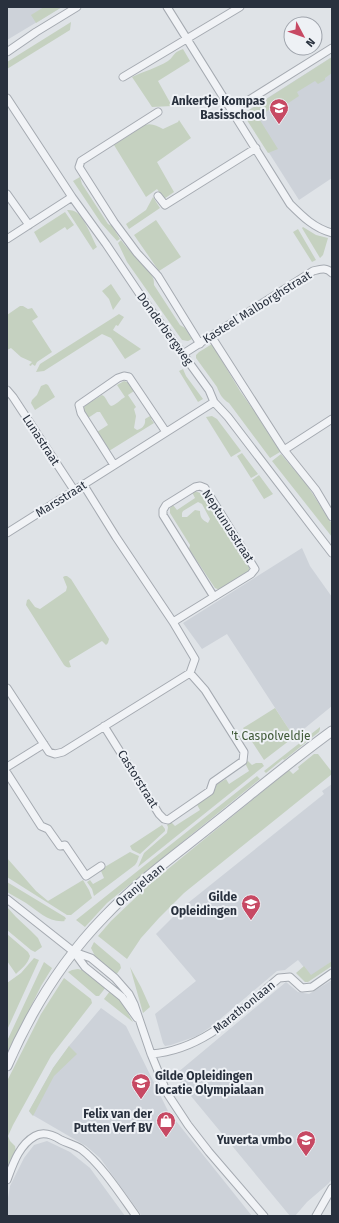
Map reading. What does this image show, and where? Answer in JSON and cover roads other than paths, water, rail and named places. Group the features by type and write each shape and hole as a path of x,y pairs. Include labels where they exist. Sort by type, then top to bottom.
{"street":[{"path":"7,52 36,32 78,7"},
{"path":"168,7 290,204 316,227 332,233"},
{"path":"123,77 240,7"},
{"path":"233,110 332,48"},
{"name":"Donderbergweg","path":"7,98 72,197 208,390 214,402 228,417 332,553"},
{"name":"Donderbergweg","path":"158,112 81,161 78,167 136,253 158,276 200,344"},
{"path":"158,196 164,205 256,148"},
{"path":"7,194 29,225"},
{"path":"7,239 72,197"},
{"name":"Kasteel Malborghstraat","path":"183,354 314,271 324,268 332,273"},
{"path":"211,336 284,450 316,490 332,517"},
{"path":"114,465 81,413 79,405 118,378 124,376 129,377 166,432"},
{"name":"Lunastraat","path":"7,390 74,490"},
{"name":"Marsstraat","path":"7,533 214,402"},
{"path":"284,450 332,419"},
{"path":"7,688 10,700 49,752 55,754 63,752 190,672 195,659 173,622 116,538 83,484"},
{"name":"Neptunusstraat","path":"173,622 214,597 251,574 255,569 205,488 200,486 195,487 166,505 163,510 163,515 214,597"},
{"name":"Castorstraat","path":"104,726 160,814 164,819 168,820 210,791 213,782 243,761 244,752 205,690 190,672"},
{"name":"Oranjelaan","path":"316,743 332,728"},
{"name":"Oranjelaan","path":"7,1066 39,1004 61,969 103,917 130,893 332,731"},
{"path":"7,767 44,744"},
{"path":"7,773 41,826 48,829 60,846 65,845 86,876 101,866"},
{"path":"7,898 74,952 91,958 115,978 129,994 167,1093 188,1125 209,1152 264,1216"},
{"name":"Marathonlaan","path":"151,1054 164,1053 198,1041 216,1031 279,978 290,977 302,988 312,988 332,973"},
{"path":"7,1180 13,1164 22,1148 28,1141 36,1136 45,1134 53,1135 80,1149 98,1165 136,1216"},
{"path":"316,1216 332,1188"}],"place":[{"name":"Ankertje Kompas Basisschool","path":"279,125"},
{"name":"Gilde Opleidingen","path":"251,921"},
{"name":"Gilde Opleidingen locatie Olympialaan","path":"141,1100"},
{"name":"Felix van der Putten Verf BV","path":"166,1138"},
{"name":"Yuverta vmbo","path":"306,1157"}],"park label":[{"name":"'t Caspolveldje","path":"271,736"}]}
